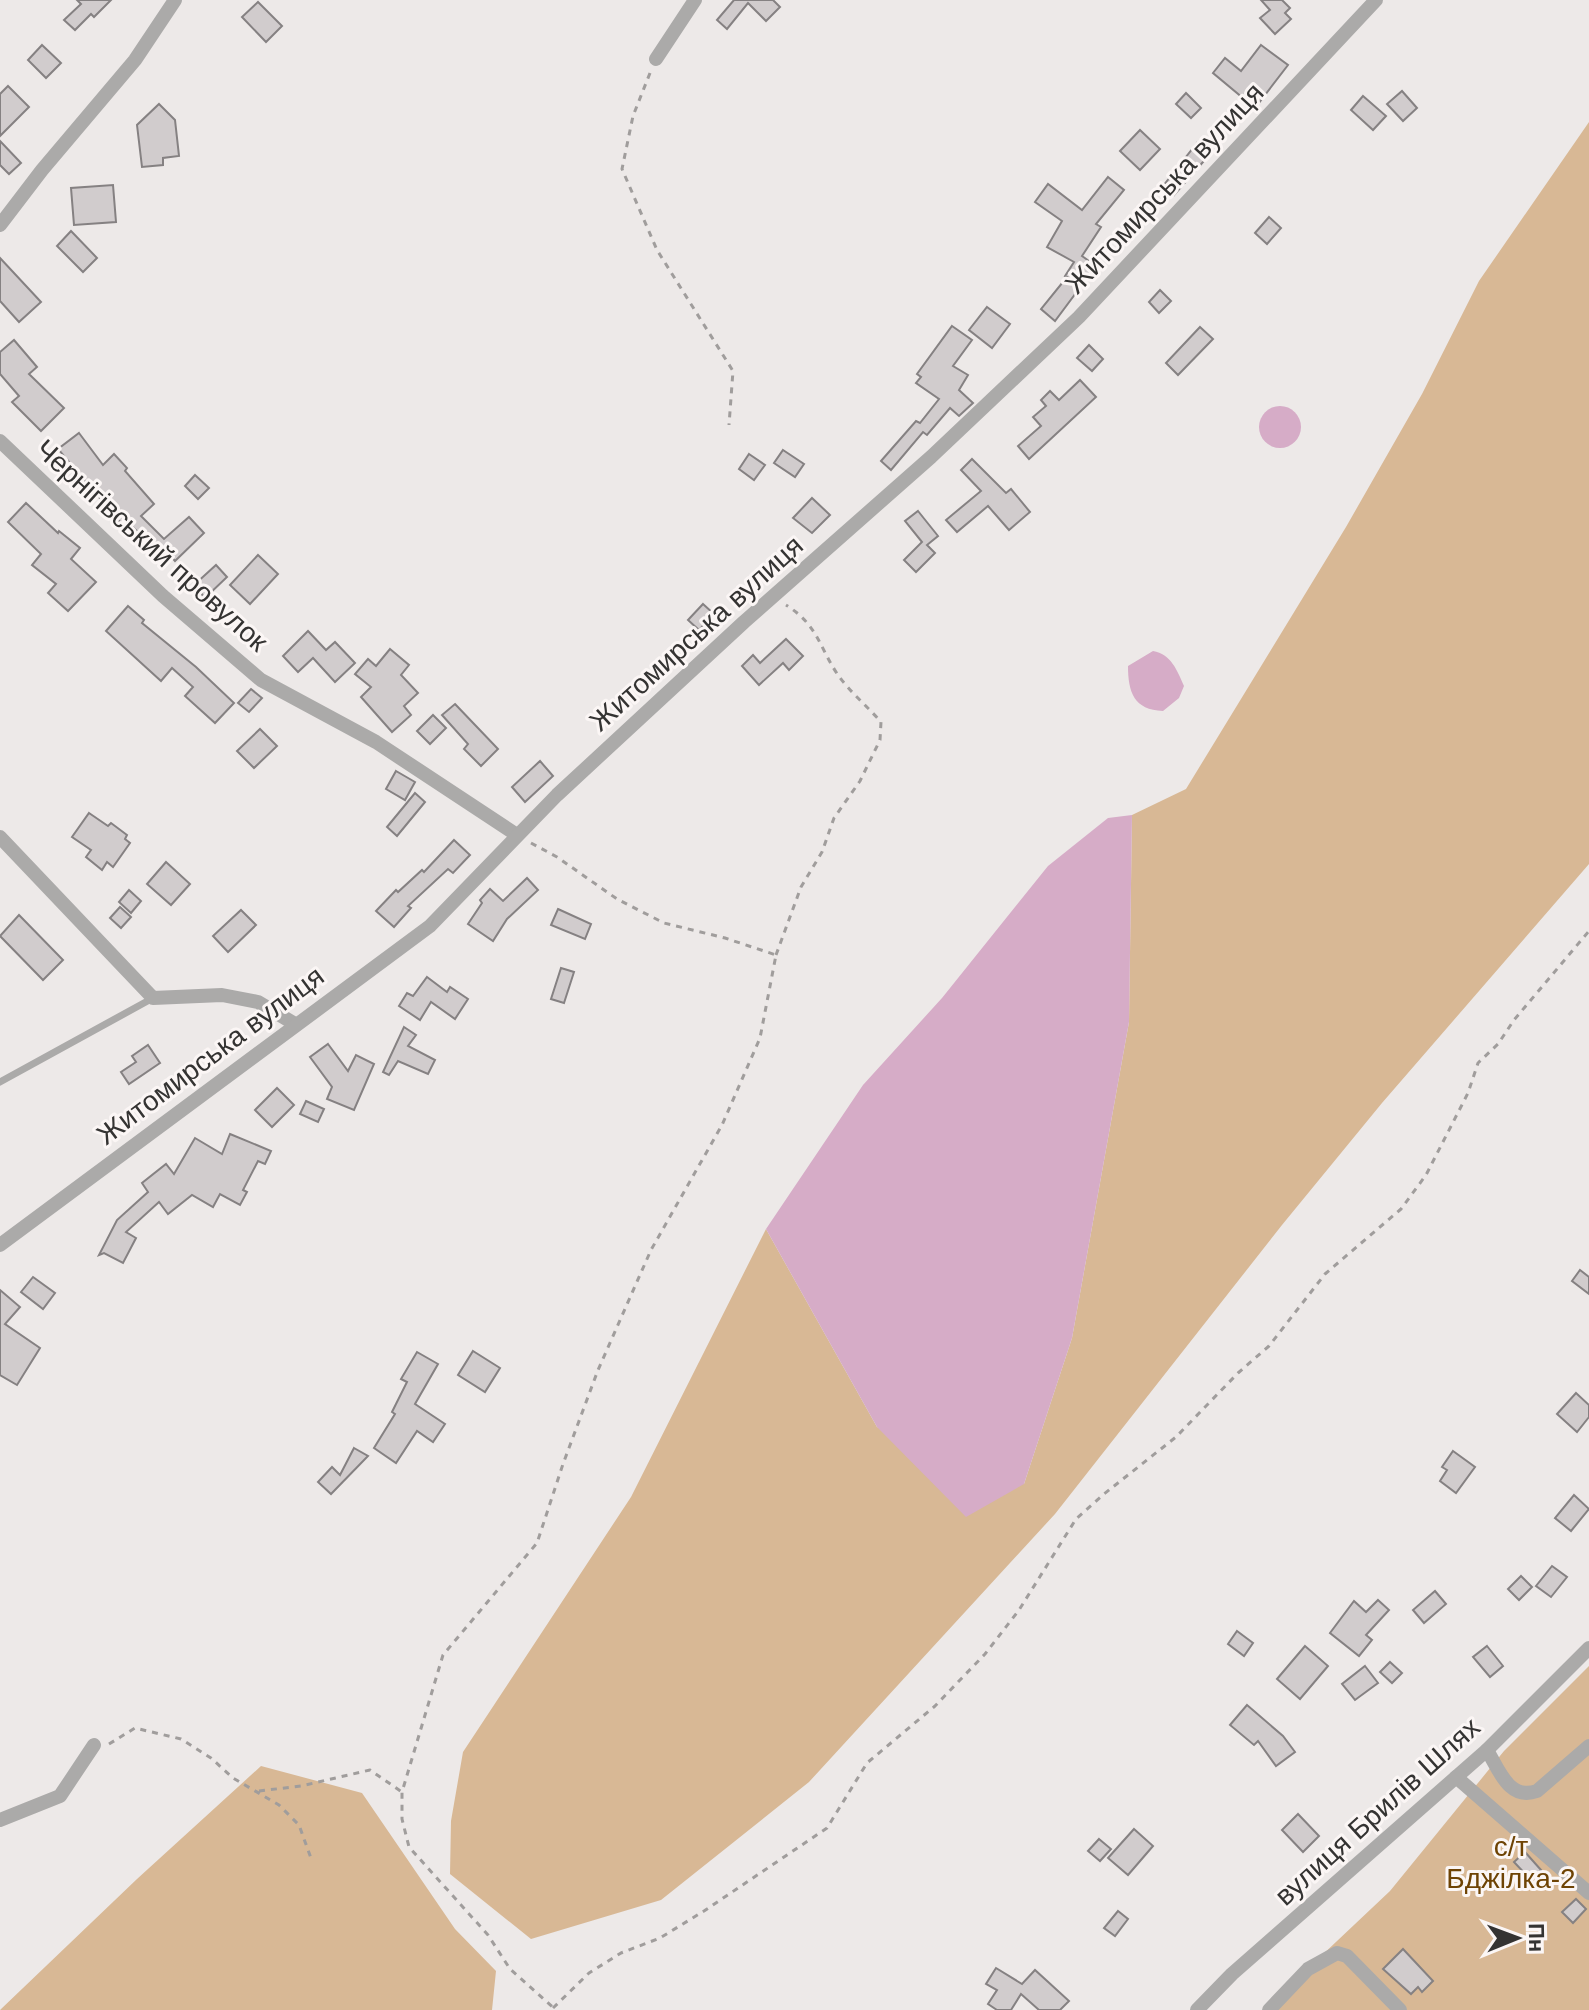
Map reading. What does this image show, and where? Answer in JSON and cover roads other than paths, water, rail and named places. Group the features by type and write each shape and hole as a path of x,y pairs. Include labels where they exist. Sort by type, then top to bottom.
{"street":[{"path":"0,225 135,60 175,0"},
{"path":"656,59 695,0"},
{"name":"Житомирська вулиця","path":"0,1245 430,926 569,784 773,596 931,457 1079,317 1376,0"},
{"name":"Чернігівський провулок","path":"0,441 163,596 261,680 376,742 517,835"},
{"path":"0,837 153,998 222,995 258,1002 295,1024"},
{"name":"вулиця Брилів Шлях","path":"1197,2010 1232,1974 1487,1750 1589,1648"},
{"path":"0,1820 60,1796 94,1745"},
{"path":"1487,1750 1509,1786 1515,1791 1530,1793 1537,1791 1589,1746"},
{"path":"1456,1777 1589,1893"},
{"path":"1269,2010 1308,1969 1337,1953 1347,1956 1400,2010"}],"lane":[{"path":"0,1082 153,998"}],"park label":[{"name":"с/т Бджілка-2","path":"1511,1862"}]}
